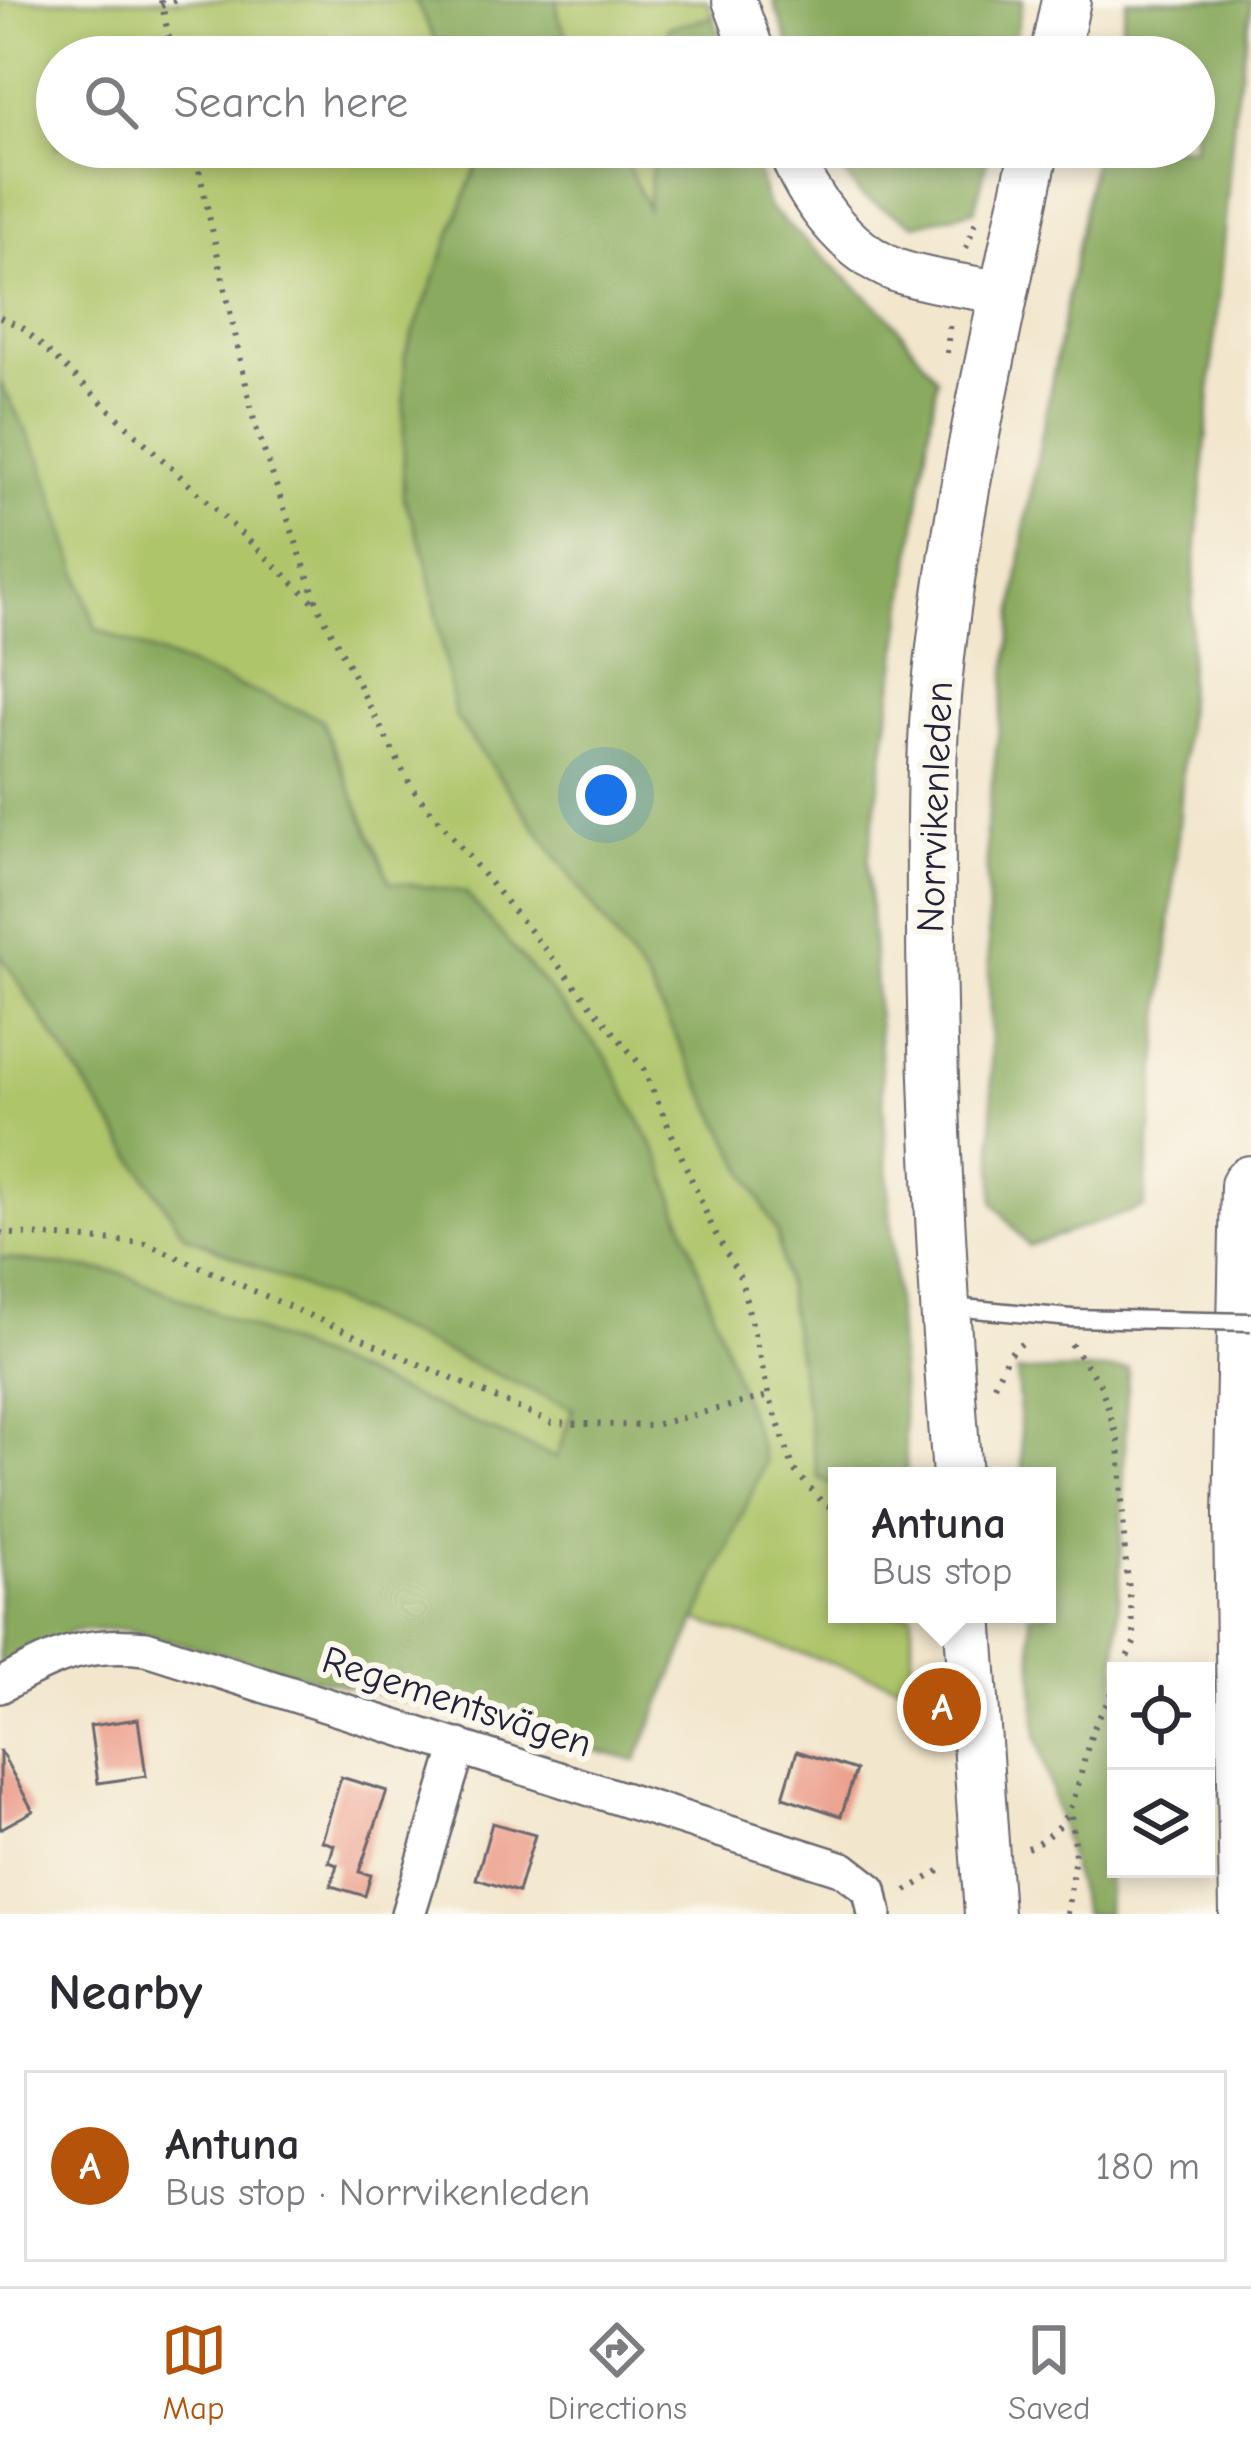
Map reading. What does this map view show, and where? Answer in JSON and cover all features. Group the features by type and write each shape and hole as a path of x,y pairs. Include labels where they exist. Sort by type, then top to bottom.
{"highway":[{"path":"1250,1914 1244,1516 1251,1186"}],"main road":[{"path":"1058,36 1066,0"},
{"name":"Norrvikenleden","path":"956,1467 932,1018 930,813 939,668 967,481 1031,168"},
{"path":"969,1623 989,1914"}],"street":[{"path":"734,0 747,36"},
{"path":"796,168 839,232 893,269 1004,293"},
{"name":"Regementsvägen","path":"0,1685 61,1653 93,1646 146,1648 843,1869 860,1879 875,1909"},
{"path":"408,1914 459,1746"}],"lane":[{"path":"944,1306 1071,1318 1251,1322"}],"path":[{"path":"168,36 159,2 176,0"},
{"path":"199,168 255,424 319,608 412,788 643,1068 714,1231 741,1279 769,1396 794,1470 828,1506"},
{"path":"0,317 23,328 319,608"},
{"path":"0,1233 146,1243 553,1424 650,1426 769,1396"},
{"path":"1071,1318 1071,1348 1101,1386 1119,1443 1135,1641 1124,1662"},
{"path":"993,1387 1008,1355 1030,1337"},
{"path":"1067,1914 1075,1856 1071,1813 1092,1730 1107,1701"},
{"path":"1011,1856 1046,1839 1071,1813"},
{"path":"875,1909 957,1860"}],"green space":[{"path":"0,0 415,0 433,36 36,36 36,168 476,168 405,356 403,495 427,560 455,716 647,981 777,1232 818,1476 828,1482 828,1623 912,1623 912,1689 696,1620 765,1462 466,892 390,882 321,719 96,629 42,461 0,382"},
{"path":"415,0 558,0 557,14 567,36 433,36"},
{"path":"558,0 707,0 714,17 669,27 668,36 567,36 557,14"},
{"path":"773,0 1023,0 1015,36 786,36"},
{"path":"1127,0 1251,0 1235,105 1144,1207 1028,1246 994,1203 986,830 1026,518 1092,168 1215,168 1215,36 1119,36"},
{"path":"714,17 720,36 668,36 669,27"},
{"path":"476,168 629,168 647,208 652,168 757,168 768,207 889,316 937,378 868,863 906,1467 828,1467 828,1483 818,1477 777,1232 647,981 455,716 427,560 403,495 405,355"},
{"path":"629,168 653,168 648,211"},
{"path":"841,168 985,168 975,210 915,225 861,196"},
{"path":"0,382 42,461 96,629 321,719 390,882 465,892 608,1059 662,1163 765,1462 636,1761 124,1629 73,1631 0,1668 0,1258 121,1273 556,1458 573,1409 184,1234 0,954"},
{"path":"0,954 184,1234 573,1408 556,1458 121,1273 0,1258"},
{"path":"1128,1369 1117,1662 1107,1662 1107,1914 1084,1914 1037,1737 1031,1623 1056,1623 1056,1467 1022,1467 1017,1372"}],"building":[{"path":"138,1719 146,1776 98,1783 90,1726"},
{"path":"0,1750 33,1811 0,1829"},
{"path":"797,1751 856,1770 841,1816 783,1797"},
{"path":"341,1777 387,1791 359,1872 371,1875 365,1896 331,1886 337,1865 329,1862 334,1845 322,1841"},
{"path":"492,1823 535,1835 518,1892 476,1879"}],"place":[{"name":"Antuna","path":"942,1707"}]}
